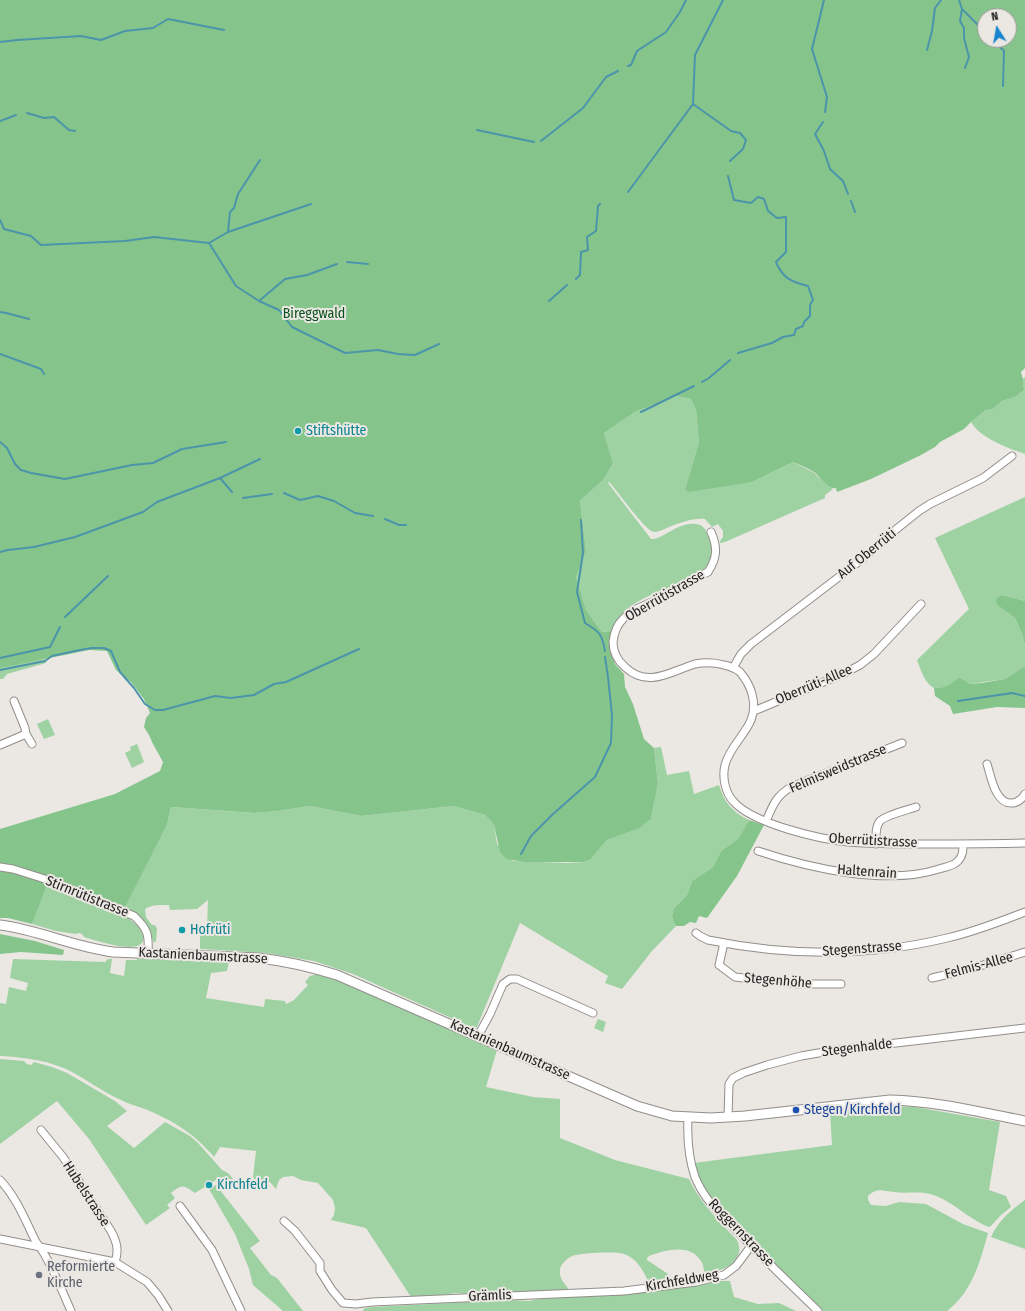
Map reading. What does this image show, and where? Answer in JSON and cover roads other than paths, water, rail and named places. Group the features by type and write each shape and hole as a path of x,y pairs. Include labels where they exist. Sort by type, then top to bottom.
{"street":[{"name":"Auf Oberrüti","path":"733,668 741,654 751,644 865,557 919,511 983,478 1012,456"},
{"name":"Oberrütistrasse","path":"711,532 716,547 716,555 708,572 628,614 618,626 614,635 614,651 623,665 630,672 642,677 654,678 667,675 696,664 710,662 733,668"},
{"name":"Oberrüti-Allee","path":"754,711 845,673 860,665 874,654 921,604"},
{"path":"733,668 739,672 751,690 754,711"},
{"path":"14,701 26,734 32,744"},
{"name":"Oberrütistrasse","path":"754,711 748,727 726,762 724,774 728,794 734,802 750,814 799,832 827,839 876,844 1025,843"},
{"path":"0,745 26,734"},
{"name":"Felmisweidstrasse","path":"766,821 775,800 791,787 902,743"},
{"path":"987,764 997,794 1000,798 1010,803 1022,798 1025,794"},
{"path":"876,844 877,828 880,821 916,806"},
{"name":"Haltenrain","path":"758,851 787,861 855,874 912,874 930,872 956,863 960,859 963,852 963,844"},
{"name":"Stirnrütistrasse","path":"0,867 13,869 48,880 134,916 147,931 149,939 148,953"},
{"name":"Stegenstrasse","path":"696,933 704,939 763,949 793,952 865,951 899,947 948,938 988,926 1025,912"},
{"name":"Kastanienbaumstrasse","path":"0,925 17,927 92,949 113,952 259,958 308,966 337,975 637,1106 668,1115 688,1117 728,1117 890,1100 910,1100 936,1103 1025,1121"},
{"name":"Stegenhöhe","path":"724,943 719,965 735,977 799,984 840,984"},
{"name":"Felmis-Allee","path":"932,978 967,970 1025,952"},
{"path":"478,1036 488,1019 503,984 514,978 593,1013"},
{"name":"Stegenhalde","path":"728,1117 729,1084 737,1075 750,1070 800,1056 836,1050 1025,1028"},
{"name":"Roggernstrasse","path":"688,1117 688,1154 695,1178 707,1199 751,1246 818,1311"},
{"name":"Hubelstrasse","path":"41,1130 63,1157 111,1231 116,1241 118,1253 115,1262"},
{"path":"0,1180 10,1192 28,1223 71,1311"},
{"path":"180,1206 212,1250 241,1311"},
{"name":"Grämlis","path":"284,1221 295,1231 320,1263 320,1271 332,1290 343,1303 356,1304 624,1290"},
{"path":"0,1239 115,1262 146,1282 158,1295 168,1311"},
{"name":"Kirchfeldweg","path":"624,1290 696,1282 724,1275 736,1266 751,1246"}],"waterway":[{"path":"628,66 631,65 637,51 666,32 680,12 686,0"},
{"path":"628,192 693,104 695,55 723,0"},
{"path":"824,0 812,49 827,97 825,112"},
{"path":"927,50 932,31 935,8 941,0"},
{"path":"959,0 962,9 977,24"},
{"path":"962,9 960,21 964,28 964,38 969,57 965,68"},
{"path":"0,42 81,36 101,40 125,31 153,28 168,19 224,30"},
{"path":"1001,48 1004,51 1003,86"},
{"path":"541,141 583,108 606,77 618,71"},
{"path":"693,104 731,131 740,133 746,140 743,149 730,161"},
{"path":"27,113 44,118 54,117 69,130 75,131"},
{"path":"0,121 16,115"},
{"path":"823,122 815,134 824,151 830,169 843,181 848,194"},
{"path":"477,130 534,142"},
{"path":"228,232 230,212 234,208 238,194 260,160"},
{"path":"728,176 734,200 751,203 758,197 764,199 768,211 777,218 786,217 786,252 776,262 785,276 797,283 808,286 813,300 810,305 810,316 804,322 803,326 796,329 794,335 783,337 772,343 738,353"},
{"path":"851,201 855,212"},
{"path":"209,243 228,232 311,204"},
{"path":"576,279 580,275 581,252 588,250 587,237 596,231 598,206 600,204"},
{"path":"0,220 4,229 31,236 41,245 125,241 154,237 209,243 236,286 259,301 279,310 292,327 345,353 378,350 398,354 415,355 439,344"},
{"path":"347,262 368,264"},
{"path":"259,301 285,279 307,275 337,264"},
{"path":"549,301 567,285"},
{"path":"0,312 29,319"},
{"path":"0,354 41,369 44,374"},
{"path":"702,382 730,360"},
{"path":"641,412 694,386"},
{"path":"0,442 7,448 15,464 21,470 65,479 132,465 153,463 182,449 226,442"},
{"path":"0,552 34,547 75,537 143,512 157,502 220,478 260,459"},
{"path":"220,478 232,492"},
{"path":"284,493 300,500 318,496 334,501 355,513 373,516"},
{"path":"243,498 272,494"},
{"path":"385,519 399,525 406,525"},
{"path":"581,520 583,553 577,592 585,623 600,634 605,651"},
{"path":"65,617 108,576"},
{"path":"0,658 50,647 60,627"},
{"path":"0,670 45,661 52,656 80,650 104,648 111,651 120,672 145,704 155,710 163,710 215,696 231,698 254,695 274,684 286,682 359,649"},
{"path":"521,854 531,836 553,814 595,777 611,743 612,715 605,657"},
{"path":"958,701 1012,693 1025,696"}],"place":[{"name":"Stiftshütte","path":"298,431"},
{"name":"Hofrüti","path":"182,930"},
{"name":"Stegen/Kirchfeld","path":"796,1110"},
{"name":"Kirchfeld","path":"209,1185"},
{"name":"Reformierte Kirche","path":"39,1275"}],"park label":[{"name":"Bireggwald","path":"314,314"}]}
